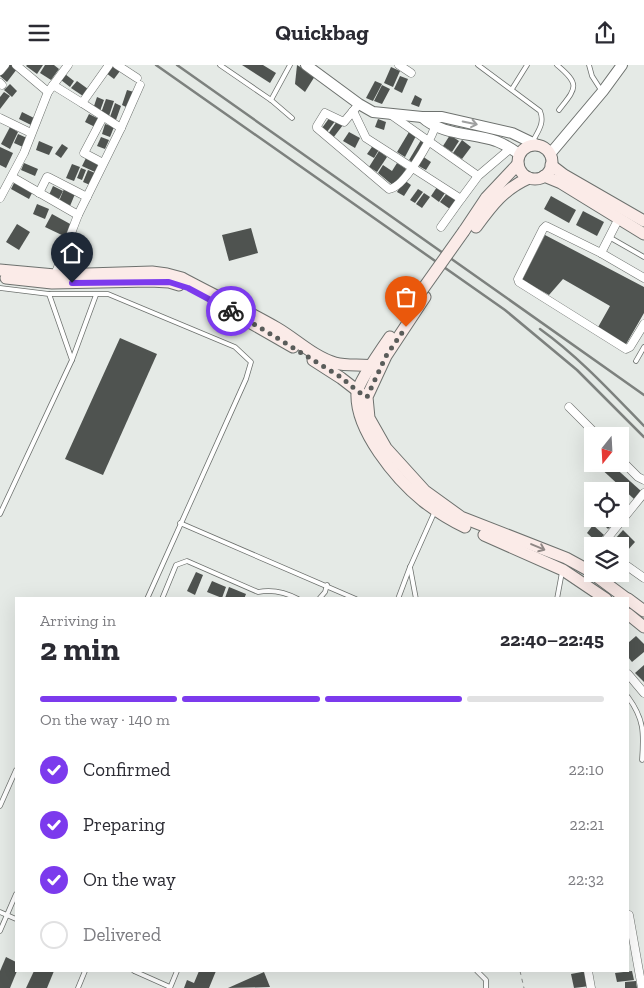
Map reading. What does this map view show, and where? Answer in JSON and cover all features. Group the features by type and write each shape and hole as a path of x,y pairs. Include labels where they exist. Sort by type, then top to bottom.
{"main road":[{"path":"603,597 563,570 468,529 422,500 398,476 368,434 361,418 362,394 376,367 423,295 467,233 486,198 516,155 525,148 534,143 544,147 551,160 564,175 644,234"},
{"path":"516,155 522,172 528,178"},
{"path":"544,176 551,160"},
{"path":"467,233 503,194 514,185 528,178 544,176 619,214 643,219"},
{"path":"0,270 55,275 152,272 182,278 277,328 321,357 335,363 350,366 376,367"},
{"path":"0,278 52,283 169,282 188,288 273,335 341,378 362,394 369,417 386,448 405,471 440,503 461,517 480,526 566,558 624,597"},
{"path":"629,600 644,611"},
{"path":"629,615 644,627"}],"street":[{"path":"0,71 5,65"},
{"path":"16,65 48,92"},
{"path":"1,193 12,177 24,153 48,92 68,65"},
{"path":"82,103 109,65"},
{"path":"55,275 78,215 121,128 138,81 117,65"},
{"path":"306,65 356,107 389,114 442,117 521,136 534,143"},
{"path":"399,65 411,73"},
{"path":"551,160 622,65"},
{"path":"53,85 121,128"},
{"path":"356,107 344,122 325,113 317,128 389,189 395,188 413,167 429,143 435,127"},
{"path":"356,107 366,137 461,199"},
{"path":"389,114 478,176"},
{"path":"103,117 84,153 103,163"},
{"path":"422,117 435,127 495,140 516,155 478,176 441,227"},
{"path":"0,118 31,133"},
{"path":"12,177 78,215"},
{"path":"39,193 48,177 87,197"},
{"path":"601,253 619,214"},
{"path":"644,278 601,253 546,226 519,276 519,282 626,349 630,347 644,324"},
{"path":"569,407 589,427"},
{"path":"629,468 644,480"},
{"path":"608,537 644,493"},
{"path":"629,566 643,575"},
{"path":"629,675 644,693"},
{"path":"629,915 642,988"},
{"path":"588,972 591,988"}],"lane":[{"path":"220,65 292,118"},
{"path":"270,100 290,65"},
{"path":"478,65 540,111 542,124 534,143"},
{"path":"512,89 527,65"},
{"path":"557,65 569,76 574,88 559,110"},
{"path":"589,65 592,76 602,91"},
{"path":"609,237 644,257"},
{"path":"0,288 50,294 108,294 235,347 251,362 246,379 148,597"},
{"path":"50,294 72,360"},
{"path":"0,514 72,360 96,295"},
{"path":"636,361 644,347"},
{"path":"399,597 436,510"},
{"path":"180,523 352,597"},
{"path":"163,597 176,565 187,561 258,592 268,590 280,591 291,597"},
{"path":"410,567 416,597"},
{"path":"557,597 563,570"},
{"path":"321,597 327,585"},
{"path":"629,698 640,713 644,723 642,760"},
{"path":"0,806 15,772"},
{"path":"0,931 15,896"},
{"path":"0,912 15,919"},
{"path":"78,988 85,972"},
{"path":"136,972 170,988 177,972"},
{"path":"478,972 486,980 486,988"}],"path":[{"path":"520,972 524,988"}],"building":[{"path":"7,65 12,65 17,69 7,82 0,76"},
{"path":"27,65 43,65 37,74"},
{"path":"45,65 54,65 59,69 51,80 40,73"},
{"path":"112,65 120,71 114,79 106,73"},
{"path":"242,65 263,65 276,73 270,83"},
{"path":"297,65 315,76 305,92 295,84"},
{"path":"391,67 400,71 393,87 384,83"},
{"path":"65,74 74,81 70,87 61,80"},
{"path":"400,76 408,79 402,93 394,89"},
{"path":"77,81 88,89 83,96 71,88"},
{"path":"375,81 382,84 373,101 366,98"},
{"path":"10,84 17,91 12,97 4,90"},
{"path":"382,85 390,89 382,104 374,101"},
{"path":"127,90 134,92 128,108 122,105"},
{"path":"4,92 10,96 0,109 0,97"},
{"path":"415,95 422,99 419,107 411,104"},
{"path":"97,97 104,100 100,111 93,109"},
{"path":"106,99 114,101 109,116 101,113"},
{"path":"115,103 121,106 116,120 110,117"},
{"path":"22,112 34,118 31,125 19,119"},
{"path":"89,114 99,119 95,127 85,122"},
{"path":"330,117 336,120 327,132 322,128"},
{"path":"378,119 386,122 384,130 375,127"},
{"path":"337,121 343,125 333,138 328,134"},
{"path":"105,124 114,127 110,137 102,134"},
{"path":"10,127 18,132 10,149 1,144"},
{"path":"349,132 360,138 355,148 343,141"},
{"path":"409,132 416,136 405,157 397,152"},
{"path":"18,134 27,138 23,147 14,143"},
{"path":"450,135 459,141 452,152 443,146"},
{"path":"101,137 109,140 105,149 97,146"},
{"path":"421,140 426,143 414,163 409,160"},
{"path":"462,140 471,147 462,159 453,153"},
{"path":"39,141 53,147 49,155 36,150"},
{"path":"62,144 68,148 61,158 55,154"},
{"path":"374,144 380,148 374,158 367,154"},
{"path":"0,147 13,153 6,168 0,165"},
{"path":"379,151 387,157 377,172 369,167"},
{"path":"422,156 431,162 426,170 417,165"},
{"path":"86,158 99,163 95,172 82,166"},
{"path":"24,163 38,169 35,176 21,170"},
{"path":"397,163 406,169 395,187 378,173 383,165 392,171"},
{"path":"72,164 80,167 74,181 66,178"},
{"path":"81,168 86,170 82,180 77,178"},
{"path":"88,170 95,173 90,185 83,182"},
{"path":"404,180 411,185 404,196 397,192"},
{"path":"15,181 33,191 29,199 11,189"},
{"path":"53,186 63,191 59,199 49,195"},
{"path":"437,187 445,193 439,202 431,196"},
{"path":"64,189 75,194 70,206 59,201"},
{"path":"418,189 423,192 415,203 410,200"},
{"path":"424,193 430,197 422,208 416,204"},
{"path":"447,193 456,200 450,209 440,202"},
{"path":"551,196 576,210 569,223 544,209"},
{"path":"37,204 49,209 45,219 33,214"},
{"path":"583,211 604,222 597,236 576,225"},
{"path":"52,214 72,225 66,237 45,227"},
{"path":"17,224 30,232 19,250 6,242"},
{"path":"251,228 258,253 229,261 222,235"},
{"path":"545,235 644,287 644,313 625,346 597,329 610,306 563,279 549,295 522,280"},
{"path":"120,338 157,354 103,475 65,459"},
{"path":"606,473 621,473 641,491 634,499 629,494 629,482 615,482"},
{"path":"592,527 595,527 604,535 602,537 591,537 587,533"},
{"path":"623,530 635,542 629,549 629,537 617,537"},
{"path":"196,572 203,575 195,595 187,591"},
{"path":"212,581 226,587 222,597 207,592"},
{"path":"229,587 246,594 245,597 225,597"},
{"path":"636,636 644,644 644,652 632,662 629,658 629,642"},
{"path":"644,665 644,682 635,673"},
{"path":"6,957 15,962 15,972 17,972 10,988 0,988 0,971"},
{"path":"632,971 634,980 617,982 615,973"},
{"path":"34,972 54,972 47,988 26,988"},
{"path":"199,972 216,972 209,988 184,988 187,980 194,983"},
{"path":"264,972 270,987 228,988"},
{"path":"587,972 590,986 574,988 571,974"},
{"path":"636,981 637,988 625,988 625,982"}],"railway":[{"path":"156,65 505,310 577,370 644,437"},
{"path":"177,65 644,395"},
{"path":"540,329 581,363 644,426"}],"way so far":[{"path":"231,311 288,344 367,397 386,356 406,327"}],"route":[{"path":"72,283 169,282 188,288 231,311"}]}
